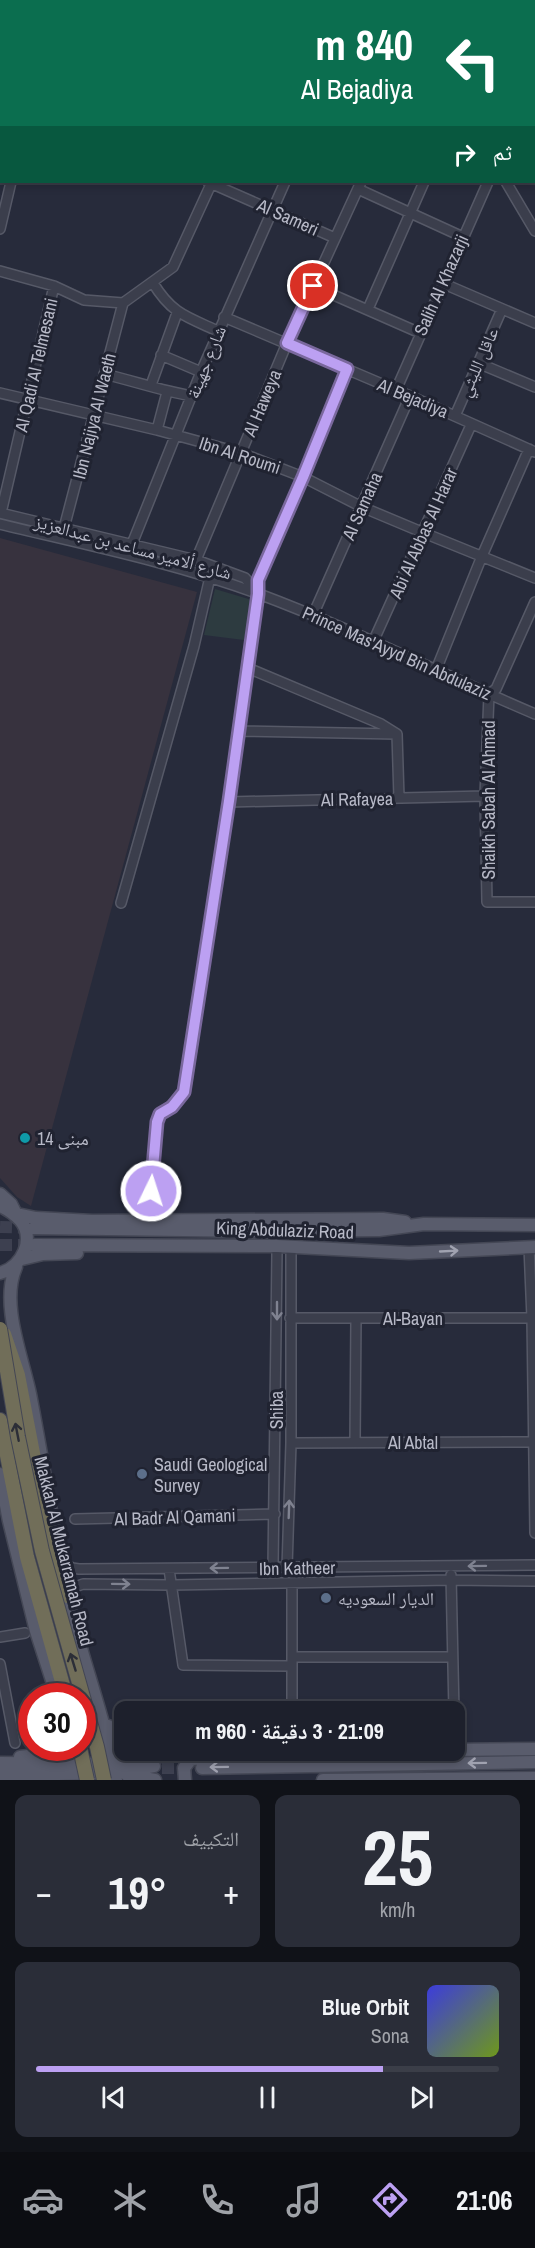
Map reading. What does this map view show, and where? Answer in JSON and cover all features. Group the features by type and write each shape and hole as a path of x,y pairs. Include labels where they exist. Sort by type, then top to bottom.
{"highway":[{"path":"0,1324 18,1374 53,1557 68,1596"},
{"name":"Makkah Al Mukarramah Road","path":"0,1329 18,1437 42,1551 94,1736 94,1775"},
{"name":"Makkah Al Mukarramah Road","path":"0,1420 27,1557 62,1683"},
{"path":"87,1761 94,1775"}],"main road":[{"path":"0,1194 11,1204 26,1230 26,1241 8,1287 8,1301 29,1393 68,1596 102,1715 114,1735"},
{"path":"0,1206 16,1216 36,1218 148,1221 383,1219 424,1224"},
{"name":"King Abdulaziz Road","path":"34,1228 288,1231 379,1230 424,1224 535,1225"},
{"name":"King Abdulaziz Road","path":"34,1245 277,1246 409,1253 532,1247"},
{"path":"0,1273 43,1254 409,1253"},
{"path":"0,1474 4,1516 16,1548 36,1631 53,1683"},
{"path":"94,1775 102,1715"},
{"path":"465,1750 535,1749"},
{"path":"0,1762 18,1758"},
{"path":"82,1761 94,1775"},
{"path":"0,1762 94,1775 164,1761"},
{"path":"185,1780 184,1768 189,1761"},
{"path":"202,1768 535,1762"},
{"path":"0,1775 132,1775 155,1780"},
{"path":"323,1780 535,1778"}],"street":[{"path":"0,229 10,183"},
{"path":"0,271 54,286 93,302 123,303 173,267 185,245 210,183"},
{"name":"Al Sameri","path":"212,183 335,238"},
{"name":"شارع جهينة","path":"132,544 224,317 285,183"},
{"path":"368,309 423,183"},
{"name":"Salih Al Khazarji","path":"396,390 488,183"},
{"path":"507,183 535,230"},
{"path":"359,185 463,237"},
{"name":"Al Haweya","path":"196,560 287,343 359,185"},
{"path":"153,283 164,301 177,313 219,331"},
{"path":"442,283 535,322"},
{"name":"Al Qadi Al Telmesani","path":"1,513 54,286"},
{"path":"313,286 420,333"},
{"name":"Ibn Najiya Al Waeth","path":"64,528 123,303"},
{"name":"عاقل الليثي","path":"454,416 501,309"},
{"path":"151,385 177,313"},
{"name":"Al Bejadiya","path":"224,317 532,451"},
{"path":"161,355 201,372"},
{"path":"478,363 535,387"},
{"path":"148,1221 157,1122 160,1114 172,1107 184,1092 229,801 258,594 258,580 347,369"},
{"path":"104,374 151,385 167,392 192,396"},
{"path":"157,430 167,392"},
{"name":"Ibn Al Roumi","path":"0,393 157,430 241,453 303,477 362,507 535,578"},
{"name":"Al Samaha","path":"313,615 410,396"},
{"name":"Abi Al Abbas Al Harar","path":"373,642 471,425"},
{"path":"436,670 482,556 532,451"},
{"name":"شارع ألامير مساعد بن عبدالعزيز","path":"1,513 196,560 245,578 258,594"},
{"name":"Prince Mas'Ayyd Bin Abdulaziz","path":"0,524 210,578 258,594 313,615 535,714"},
{"path":"84,545 88,540 86,534"},
{"path":"121,903 194,646 210,578"},
{"name":"Shaikh Sabah Al Ahmad","path":"535,602 496,689 489,694 485,796 487,902 535,902"},
{"path":"248,668 381,724 397,734"},
{"path":"239,731 397,734"},
{"path":"397,734 399,798"},
{"name":"Al Rafayea","path":"229,801 485,796"},
{"path":"532,1247 535,1533"},
{"name":"Shiba","path":"273,1568 277,1252"},
{"name":"Shiba","path":"286,1568 291,1443 291,1252"},
{"name":"Al-Bayan","path":"290,1318 534,1318"},
{"path":"355,1441 356,1318"},
{"name":"Al Abtal","path":"291,1443 534,1442"},
{"name":"Al Badr Al Qamani","path":"75,1520 275,1514"},
{"name":"Ibn Katheer","path":"61,1560 72,1568 84,1569 535,1565"},
{"path":"450,1566 454,1701"},
{"path":"68,1596 75,1587 85,1584 82,1579 84,1569"},
{"path":"169,1569 183,1665 452,1657"},
{"name":"Ibn Katheer","path":"85,1584 535,1581"},
{"path":"292,1583 292,1701"},
{"path":"0,1637 25,1633"},
{"path":"0,1664 1,1680 15,1743"}],"shaded area":[{"path":"0,538 197,592 31,1206 17,1197 0,1178"},
{"path":"215,589 252,600 244,640 204,635"}],"tunnel":[{"path":"0,1227 33,1228"},
{"path":"0,1245 34,1245"},
{"path":"144,1768 202,1768"}],"place":[{"name":"مبنى 14","path":"25,1138"},
{"name":"Saudi Geological Survey","path":"142,1474"},
{"name":"الديار السعوديه","path":"326,1598"}],"route":[{"path":"151,1191 157,1122 160,1114 172,1107 184,1092 229,801 258,594 258,580 347,369 287,343 313,286"}]}
